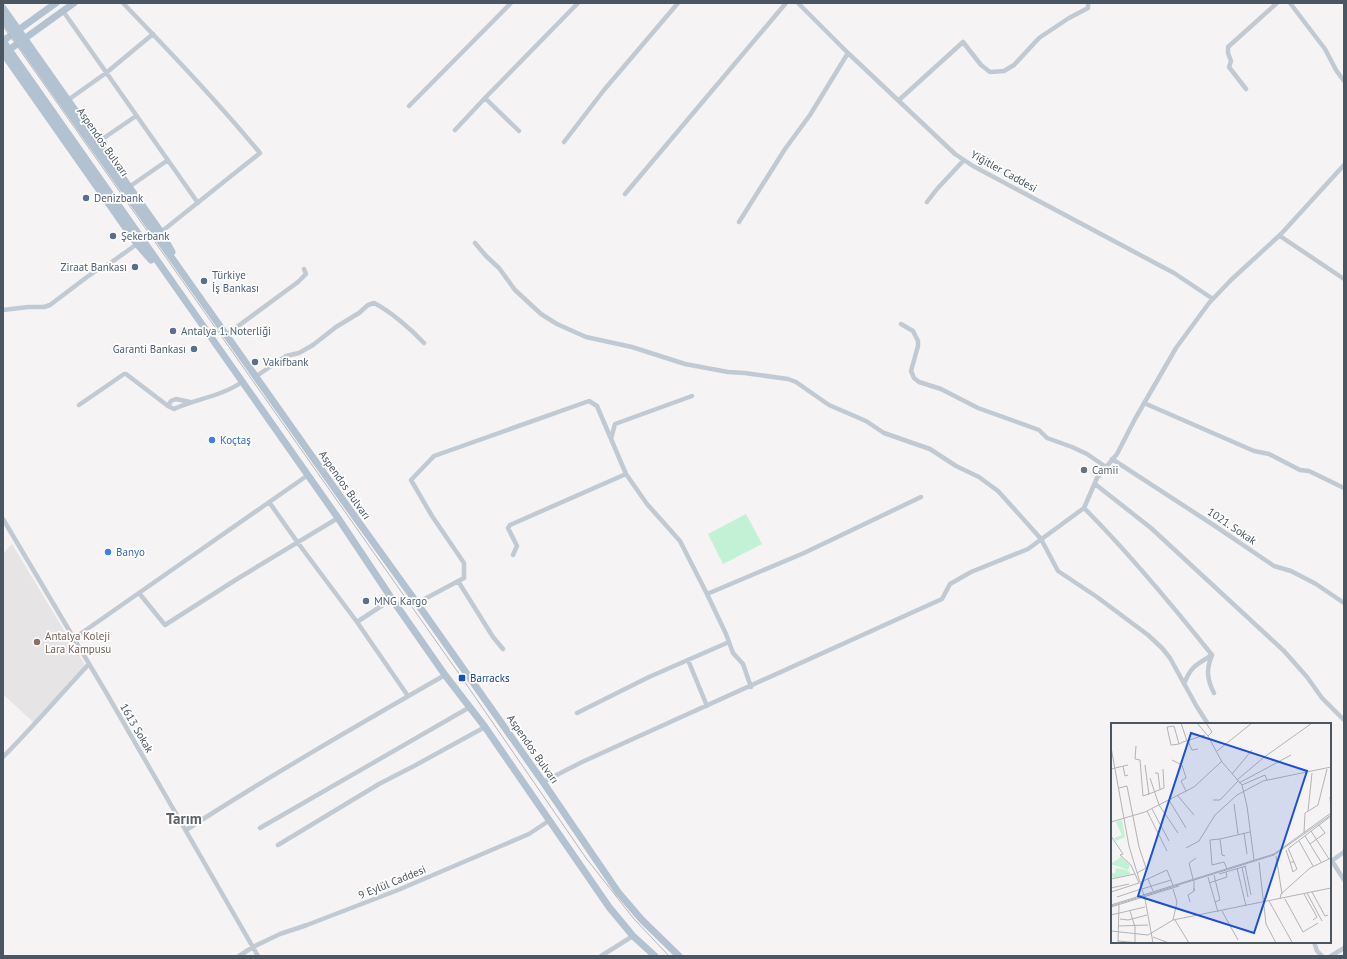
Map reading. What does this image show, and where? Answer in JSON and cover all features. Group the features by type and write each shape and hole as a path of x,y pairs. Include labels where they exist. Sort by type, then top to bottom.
{"main road":[{"path":"55,3 3,41 338,518 445,675 485,727 609,907 633,936 654,956"},
{"path":"74,3 3,54 137,244 171,282"},
{"path":"3,8 6,18 11,25 3,32"},
{"path":"6,18 25,38 161,232 181,272"},
{"name":"Aspendos Bulvarı","path":"6,18 85,136 417,603 543,782 618,892 642,920 679,956"},
{"path":"13,67 11,60 20,49 27,47 33,50"}],"street":[{"path":"123,3 226,112 260,153 161,232"},
{"path":"409,106 511,3"},
{"path":"455,130 578,3"},
{"path":"564,142 604,90 678,3"},
{"path":"625,194 786,3"},
{"name":"Yiğitler Caddesi","path":"798,3 955,154 973,166 1174,273 1213,299"},
{"path":"899,100 963,42 981,65 990,72 1004,71 1014,64 1039,38 1069,18 1088,8 1088,3"},
{"path":"1246,89 1229,67 1231,61 1228,53 1228,47 1277,3"},
{"path":"1290,3 1325,49 1344,81"},
{"path":"63,11 198,203"},
{"path":"68,100 106,73 153,34"},
{"path":"739,222 785,149 810,115 848,52"},
{"path":"485,98 519,131"},
{"path":"98,142 136,116"},
{"path":"129,187 168,160"},
{"path":"927,202 937,188 964,160"},
{"path":"543,782 582,762 942,599 950,584 971,572 1028,549 1084,508 1097,478 1117,454 1144,403 1176,348 1213,299 1231,280 1280,236 1344,165"},
{"path":"1280,236 1344,279"},
{"path":"475,243 499,268 515,290 549,320 586,337 632,347 678,362 728,372 788,379 796,382 829,405 866,421 884,433 930,449 956,466 978,476 998,491 1041,539 1058,571 1097,597 1148,635 1162,648 1170,658 1207,723"},
{"path":"3,310 44,307 50,305 100,268 109,264 137,244"},
{"path":"226,335 298,282 306,274 304,269"},
{"path":"255,377 286,356 298,353 313,345 336,327 374,302 424,342"},
{"path":"900,324 913,331 918,341 912,371 914,378 919,382 941,390 978,408 1039,430 1047,438 1072,447 1106,467"},
{"path":"79,405 124,374 174,409 190,402 231,390 242,382"},
{"path":"611,439 615,424 692,396"},
{"path":"168,406 170,401 176,399 190,402"},
{"path":"417,603 464,578 464,563 432,516 411,480 434,456 589,401 597,406 626,474 647,504 680,541 707,594 733,653 743,664 751,686"},
{"path":"1144,403 1254,451 1269,454 1300,470 1309,471 1344,488"},
{"name":"1021. Sokak","path":"1112,459 1274,566 1291,571 1316,584 1344,603"},
{"path":"513,555 517,546 508,528 510,525 626,474"},
{"path":"74,638 308,475"},
{"path":"1095,484 1151,528 1284,651 1322,698 1344,720"},
{"path":"707,594 804,553 921,497"},
{"path":"270,502 298,543 357,622 408,696"},
{"path":"1084,508 1102,526 1184,620 1212,655"},
{"path":"139,593 165,625 237,579 338,518"},
{"name":"1613 Sokak","path":"3,519 74,638 258,956"},
{"path":"458,581 493,637 503,648"},
{"path":"357,622 392,599"},
{"path":"577,713 648,677 729,642"},
{"path":"1184,684 1189,672 1196,665 1212,655"},
{"path":"1212,655 1209,661 1207,673 1214,693"},
{"path":"688,660 707,706"},
{"path":"3,757 89,664"},
{"path":"186,830 252,788 445,675"},
{"path":"260,828 470,708"},
{"path":"278,845 379,784 485,727"},
{"name":"9 Eylül Caddesi","path":"239,956 253,947 280,934 307,926 473,859 529,834 550,820"},
{"path":"1344,852 1331,861 1344,880"},
{"path":"601,956 633,936"},
{"path":"1314,943 1317,951 1322,956"},
{"path":"1331,956 1344,948"}],"shaded area":[{"name":"Antalya Koleji Lara Kampusu","path":"12,544 85,665 34,723 3,694 3,554"}],"green space":[{"path":"746,514 762,544 723,564 708,534"}],"tram line":[{"path":"3,26 462,678 586,858 634,919 669,956"}],"place":[{"name":"Denizbank","path":"86,198"},
{"name":"Şekerbank","path":"113,236"},
{"name":"Ziraat Bankası","path":"135,267"},
{"name":"Türkiye İş Bankası","path":"204,281"},
{"name":"Antalya 1. Noterliği","path":"173,331"},
{"name":"Garanti Bankası","path":"194,349"},
{"name":"Vakıfbank","path":"255,362"},
{"name":"Koçtaş","path":"212,440"},
{"name":"Camii","path":"1084,470"},
{"name":"Banyo","path":"108,552"},
{"name":"MNG Kargo","path":"366,601"},
{"name":"Antalya Koleji Lara Kampusu","path":"37,642"},
{"name":"Barracks","path":"462,678"}],"district":[{"name":"Tarım","path":"184,819"}]}
